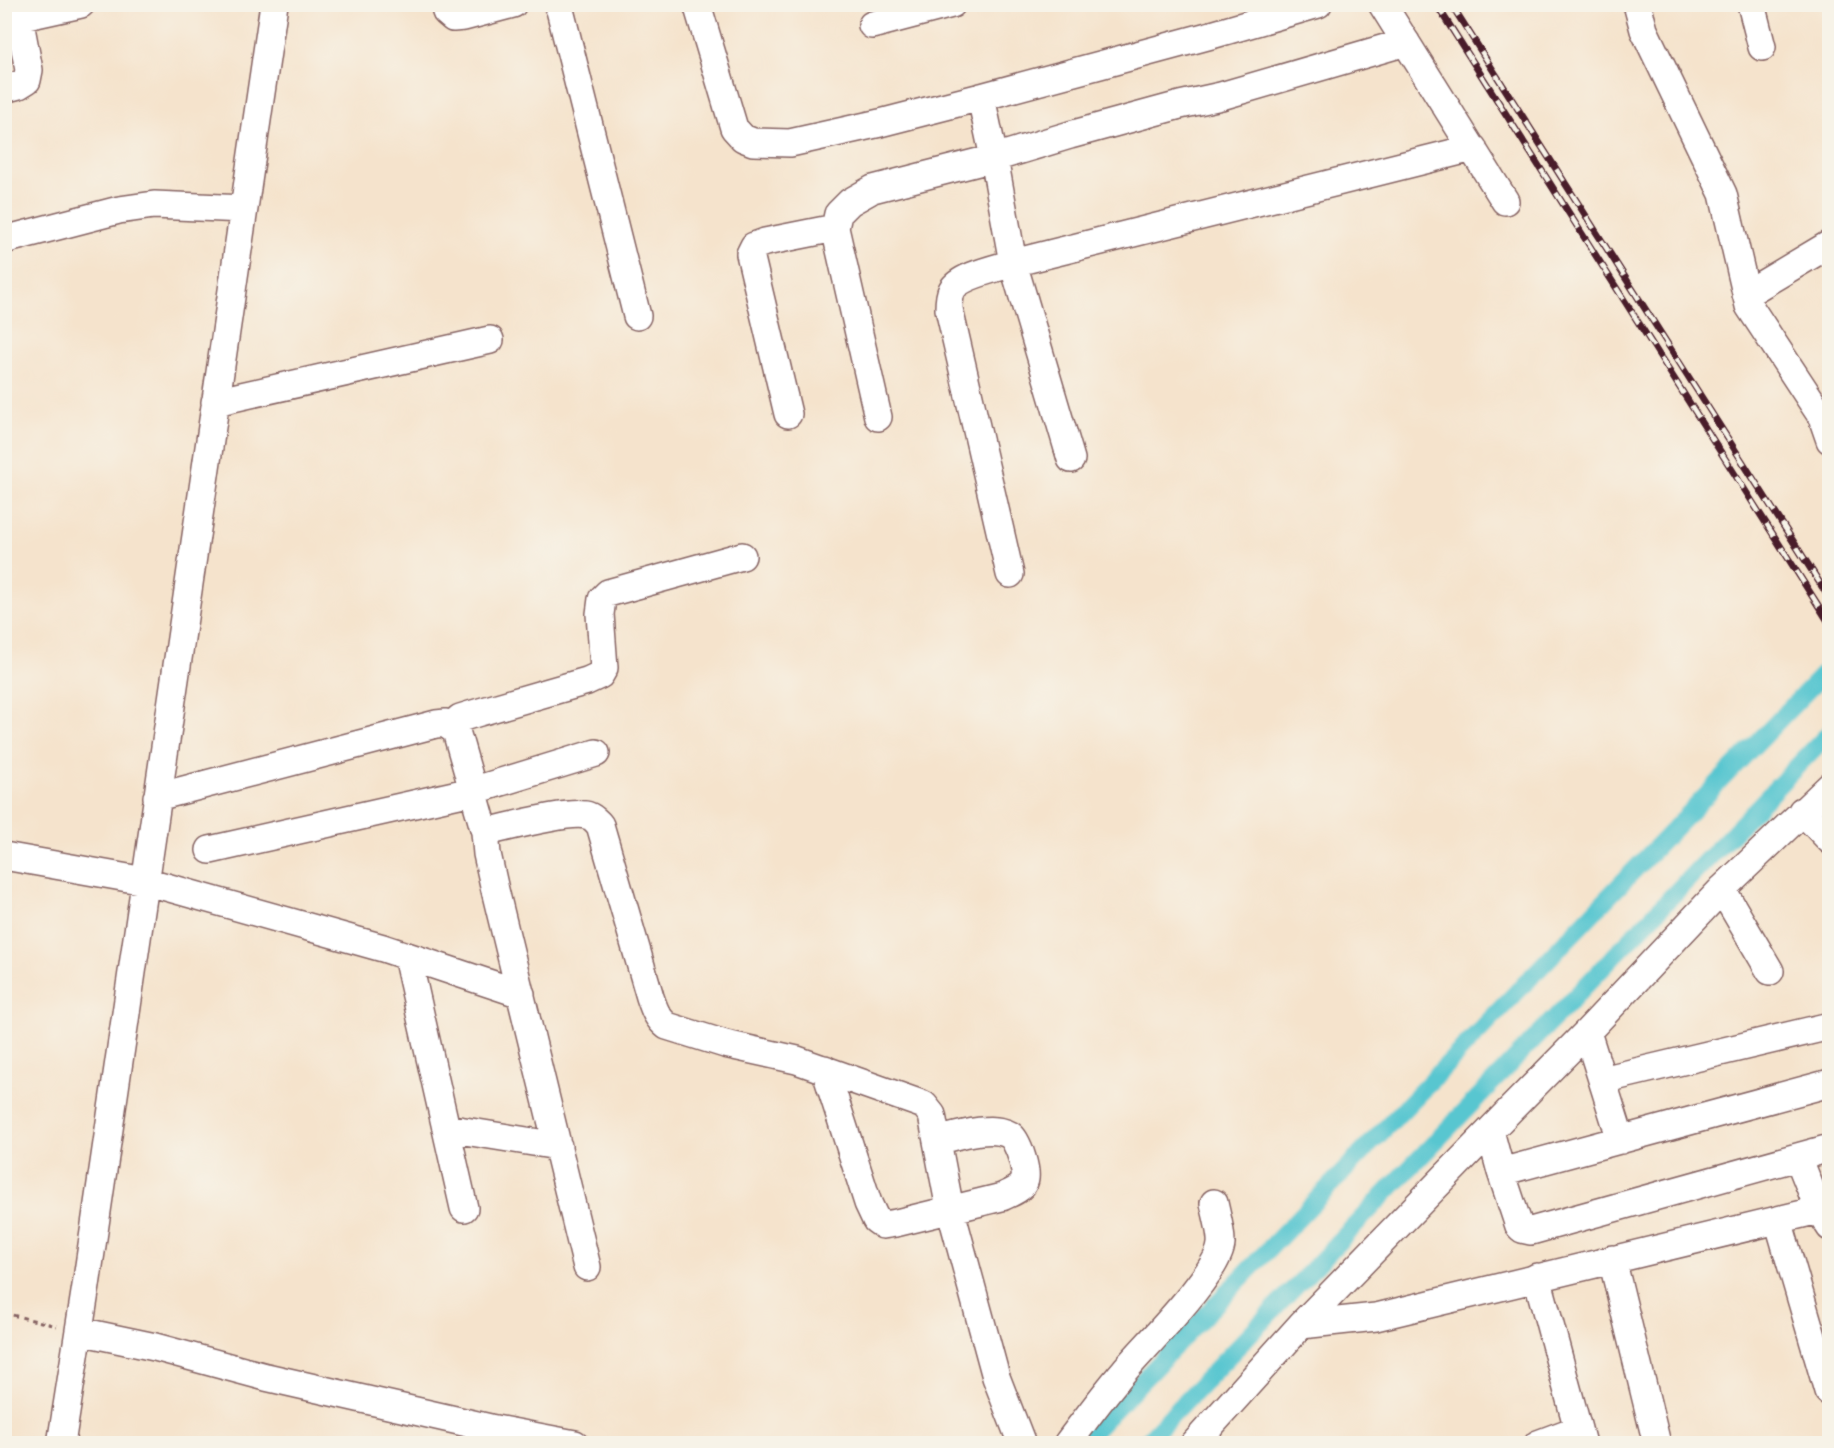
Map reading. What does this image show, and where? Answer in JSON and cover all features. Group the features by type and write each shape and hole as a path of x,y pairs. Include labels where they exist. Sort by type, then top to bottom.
{"street":[{"path":"4,89 27,80 29,70 12,19 81,4"},
{"path":"61,1443 274,4"},
{"path":"444,4 446,12 453,18 513,4"},
{"path":"557,4 637,316"},
{"path":"697,4 734,128 743,138 753,142 790,143 981,97 1318,4"},
{"path":"872,25 952,4"},
{"path":"1382,4 1505,201"},
{"path":"1637,4 1644,30 1723,194 1749,306 1827,423"},
{"path":"1750,4 1762,47"},
{"path":"878,417 835,228 838,214 850,202 873,189 994,158 1180,105 1221,96 1406,42"},
{"path":"981,97 1013,263 1071,459"},
{"path":"1010,574 949,309 953,288 962,280 1013,263 1473,148"},
{"path":"4,240 119,210 154,205 244,209"},
{"path":"788,414 750,254 754,246 765,242 835,228"},
{"path":"1746,294 1830,244"},
{"path":"215,402 490,340"},
{"path":"450,727 460,718 587,681 600,675 604,668 600,614 602,599 608,593 742,556"},
{"path":"157,797 436,724 446,723 456,731 485,832 487,854 587,1266"},
{"path":"210,850 472,791 596,753"},
{"path":"1194,1443 1301,1326 1587,1032 1722,889 1830,786"},
{"path":"1802,811 1830,840"},
{"path":"485,832 554,817 580,814 591,816 600,825 650,997 662,1022 668,1026 726,1044 797,1060 924,1105 932,1115 951,1210 996,1377 1022,1443"},
{"path":"4,856 145,881 383,948 521,994"},
{"path":"1722,889 1770,971"},
{"path":"407,956 464,1208"},
{"path":"1602,1080 1830,1026"},
{"path":"1587,1032 1621,1140"},
{"path":"825,1070 868,1203 876,1220 883,1225 1002,1197 1024,1183 1026,1177 1017,1143 1010,1135 996,1131 983,1131 937,1141"},
{"path":"1501,1172 1830,1083"},
{"path":"446,1128 558,1146"},
{"path":"1490,1131 1501,1172 1520,1226 1522,1229 1531,1231 1830,1148"},
{"path":"1301,1326 1376,1317 1778,1220 1825,1218 1798,1157"},
{"path":"1067,1443 1125,1370 1157,1336 1215,1262 1221,1244 1214,1203"},
{"path":"1778,1220 1823,1350 1828,1391"},
{"path":"1612,1259 1657,1443"},
{"path":"1537,1277 1580,1436 1538,1443"},
{"path":"79,1331 155,1347 266,1377 490,1428 564,1442"}],"path":[{"path":"4,1313 79,1331"}],"waterway":[{"path":"1081,1444 1830,667"},
{"path":"1144,1444 1830,732"}],"railway":[{"path":"1436,4 1830,624"},
{"path":"1451,4 1830,599"}]}
